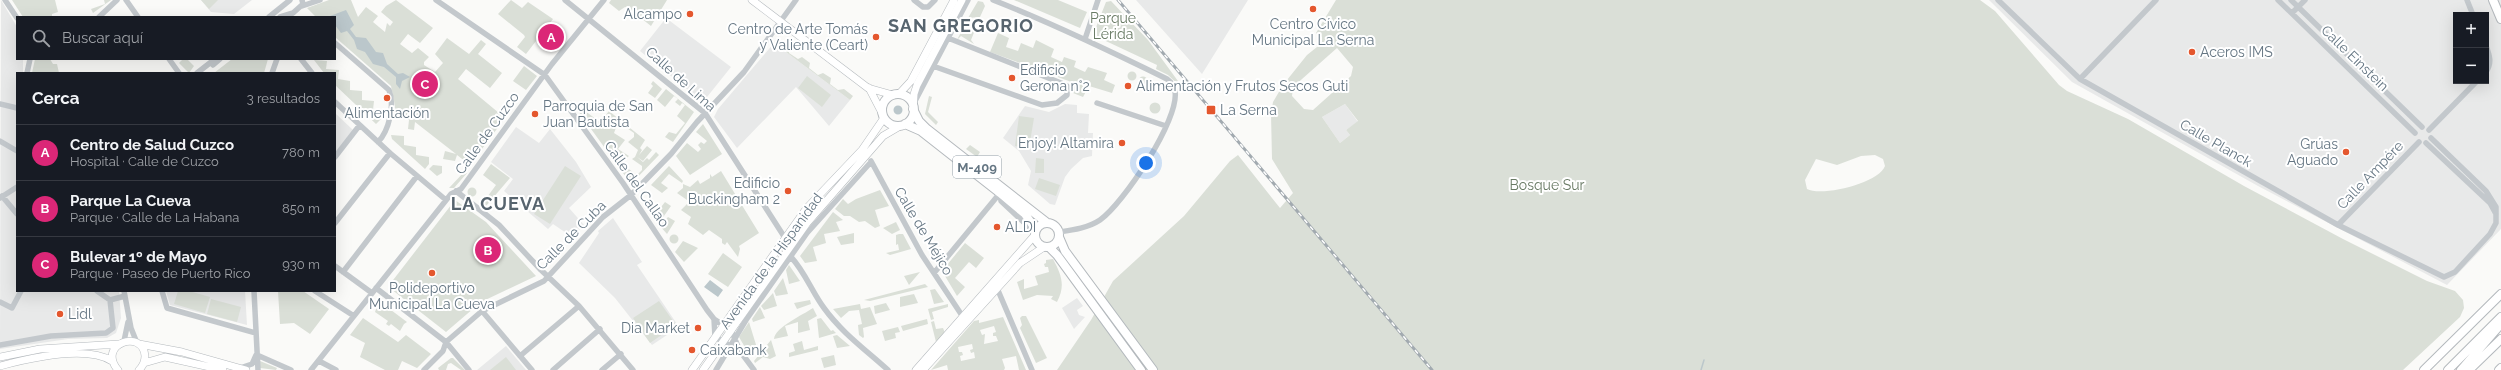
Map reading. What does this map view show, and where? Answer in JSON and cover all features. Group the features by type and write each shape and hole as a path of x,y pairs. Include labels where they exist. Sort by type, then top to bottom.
{"highway":[{"path":"2493,0 2501,18"},
{"name":"M-409","path":"896,95 910,101 927,129 1046,222 1054,225 1065,252 1153,370"},
{"path":"883,116 884,102 896,95"},
{"path":"902,125 911,118 913,106"},
{"name":"M-409","path":"883,116 894,125 902,125 921,132 1025,214 1035,233 1037,243 1047,247 1057,254 1141,370"},
{"path":"1035,233 1046,222"},
{"path":"1047,247 1054,246 1059,235"},
{"path":"2424,370 2499,297"},
{"path":"2448,370 2501,317"},
{"path":"2461,370 2501,324"},
{"path":"2469,370 2501,339"}],"main road":[{"path":"752,0 868,88 896,95 911,81 954,0"},
{"path":"913,106 914,94 917,85 962,0"},
{"path":"868,88 883,116"},
{"name":"Avenida de la Hispanidad","path":"692,370 785,238 820,193 862,150 883,116"},
{"name":"Avenida de la Hispanidad","path":"703,370 723,342 734,333 807,222 869,159 883,136 902,125"},
{"path":"924,370 1035,233"},
{"path":"916,370 1025,258 1047,247"},
{"path":"112,361 113,352 121,343"},
{"path":"0,357 40,349 121,343 138,344 182,352 243,369"},
{"path":"138,344 144,353 144,363 139,370"},
{"path":"0,366 34,358 92,353 103,355 112,361 118,370"},
{"path":"144,363 165,357 223,370"}],"street":[{"path":"5,0 16,16"},
{"path":"100,16 117,0"},
{"path":"126,0 137,16"},
{"path":"270,16 290,0"},
{"path":"302,0 302,6"},
{"path":"284,6 283,11 289,15 302,6 320,0"},
{"name":"Calle del Callao","path":"436,0 545,75 631,195 714,319 724,324 734,333"},
{"name":"Calle de Lima","path":"565,0 705,113 785,238"},
{"name":"Calle de Cuzco","path":"311,370 446,200 461,189 545,75 604,0"},
{"name":"Calle de Cuba","path":"424,370 444,351 446,342 482,311 544,281 603,217 631,195 672,154 705,113 744,72 796,0"},
{"path":"914,0 924,7 934,2"},
{"path":"913,106 968,0"},
{"path":"993,0 1085,39 1172,83 1176,92 1166,126 1149,159 1106,214 1086,226 1059,235"},
{"path":"1085,39 1098,0"},
{"name":"Calle Planck","path":"1998,0 2080,79 2338,225 2444,277 2455,272 2490,234 2496,223 2496,214 2490,203 2428,140"},
{"path":"2080,79 2156,0"},
{"name":"Calle Einstein","path":"2278,0 2415,133"},
{"name":"Calle Einstein","path":"2291,0 2422,127"},
{"path":"2292,13 2305,0"},
{"path":"2467,0 2472,12"},
{"path":"933,66 1042,105 1056,103 1067,95 1067,86 1061,83 948,38"},
{"path":"336,44 389,90 391,107 388,123 378,142"},
{"path":"2489,55 2489,68"},
{"path":"27,72 30,60"},
{"path":"170,60 178,72"},
{"path":"198,72 214,60"},
{"path":"204,72 219,60"},
{"path":"272,72 277,60"},
{"path":"302,60 311,72"},
{"path":"2430,130 2422,127 2415,133 2419,142 2428,140 2430,130 2475,84"},
{"path":"336,103 359,126 446,200"},
{"path":"1097,103 1166,126"},
{"path":"0,104 16,108"},
{"path":"336,156 359,126"},
{"path":"0,141 16,150"},
{"name":"Calle Ampére","path":"2338,225 2419,142"},
{"path":"336,222 390,153"},
{"name":"Avenida de la Hispanidad","path":"716,370 731,346 734,333 822,215 869,159"},
{"name":"Calle de Méjico","path":"869,159 934,273 963,320"},
{"path":"343,272 417,176"},
{"path":"16,188 1,197 16,213"},
{"path":"456,192 499,224 547,276 579,306 600,329 632,370"},
{"path":"934,273 1000,193"},
{"path":"791,257 805,276 823,308 844,333 888,370"},
{"path":"336,267 372,293"},
{"path":"376,288 446,342 469,370"},
{"path":"997,288 1032,370"},
{"path":"0,302 12,308 20,292"},
{"path":"0,344 51,336 106,333 113,328 110,300 98,292"},
{"path":"162,292 167,308 256,333"},
{"path":"254,292 256,355 258,370"},
{"path":"317,292 354,316"},
{"path":"110,300 124,294 128,314 138,344"},
{"path":"520,356 579,306"},
{"path":"482,311 532,370"},
{"path":"732,313 722,318 714,319 715,337 740,351"},
{"path":"121,343 128,314"},
{"path":"553,370 600,329"},
{"path":"734,333 740,351 754,370"},
{"path":"602,370 621,354"},
{"path":"243,369 252,364 256,355"},
{"path":"256,355 291,370"},
{"path":"319,361 336,370"}],"shaded area":[{"path":"1,0 16,25 16,60 23,60 23,72 16,72 16,292 119,292 121,318 116,333 107,338 68,339 0,349"},
{"path":"201,0 252,0 234,14 211,12"},
{"path":"1136,0 1248,0 1202,74"},
{"path":"1989,0 2501,0 2501,229 2447,285 2258,186 2072,82"},
{"path":"346,10 354,25 350,29 356,37 366,38 376,52 383,53 387,64 398,74 403,73 410,77 402,81 400,89 396,84 396,77 384,67 373,64 365,52 357,49 354,40 347,31 341,33 336,26 336,16 330,16"},
{"path":"666,18 731,67 703,102 640,51"},
{"path":"774,43 850,100 829,126 796,87 737,148 714,117 718,109"},
{"path":"1065,104 1077,105 1077,113 1089,114 1088,133 1093,133 1092,156 1083,158 1071,169 1065,177 1055,205 1050,204 1028,185 1031,171 1019,151 1003,138 1025,106 1049,112"},
{"path":"1345,104 1358,122 1346,130 1350,135 1340,143 1322,117"},
{"path":"898,105 903,110 898,115 893,110"},
{"path":"336,114 353,130 336,152"},
{"path":"516,127 539,143 550,129 576,162 591,187 569,208 584,225 572,237 553,224 548,229 504,191 513,179 491,162"},
{"path":"613,218 642,262 637,265 679,327 652,345 615,298 579,263 599,233 598,231"},
{"path":"710,280 723,290 718,297 704,287"},
{"path":"166,292 245,292 247,325 170,305"},
{"path":"1077,298 1083,306 1077,310 1079,315 1085,317 1074,329 1062,308"},
{"path":"506,346 526,370 477,370"}],"green space":[{"path":"12,0 55,0 58,12 52,14 52,16 22,16"},
{"path":"104,0 111,0 93,13 91,9 105,4"},
{"path":"201,0 218,0 209,9"},
{"path":"329,0 351,0 358,17 366,7 378,16 373,22 385,32 387,23 390,26 393,22 381,12 386,6 396,0 433,28 420,43 408,34 400,44 412,53 418,48 429,57 424,62 424,65 435,72 443,63 435,54 447,38 469,54 481,40 486,44 478,54 502,73 490,88 466,69 458,79 505,118 470,165 457,155 455,161 443,159 445,151 456,154 415,122 414,130 408,129 409,120 404,119 403,113 402,118 393,117 395,106 391,86 336,38 336,16 315,16 307,8"},
{"path":"511,0 522,8 528,2 553,19 526,54 517,47 525,37 524,35 498,14"},
{"path":"611,0 667,0 651,26 628,8 625,7 619,11 609,3"},
{"path":"1014,0 1058,0 1087,12 1080,28"},
{"name":"Bosque Sur","path":"1336,0 1980,0 1995,11 2059,85 2067,91 2128,119 2244,186 2343,239 2427,281 2455,291 2463,300 2464,308 2460,317 2403,370 1057,370 1091,320 1113,281 1184,216 1230,161 1238,155 1280,208 1293,193 1272,159 1271,114 1273,102 1283,85 1307,55 1322,43 1322,37 1316,33","holes":["1337,48 1353,67 1351,76 1313,110 1304,109 1292,96 1293,87","1345,104 1358,121 1346,130 1350,135 1340,143 1322,117","1875,155 1883,159 1885,166 1881,172 1872,178 1849,187 1825,191 1814,191 1807,189 1805,180 1816,159 1837,165 1861,156"]},
{"path":"978,1 983,2 985,6 980,17 968,18"},
{"name":"Parque Lérida","path":"1111,1 1148,40 1186,92 1168,75 1156,69 1157,65 1093,35 1106,2"},
{"path":"967,20 975,30 971,40 974,44 961,36 957,40"},
{"path":"998,33 1009,38 1006,47 1018,51 1021,43 1033,48 1036,40 1054,49 1051,57 1062,62 1064,57 1076,61 1074,67 1085,72 1088,67 1107,73 1104,80 1115,85 1112,93 1089,86 1083,97 1073,93 1074,83 990,52"},
{"path":"777,38 789,47 789,53 798,59 802,57 810,63 809,68 818,75 823,73 831,78 830,84 838,90 844,89 853,96 850,100 774,43"},
{"path":"35,60 51,60 53,64 57,64 59,72 32,72"},
{"path":"182,60 188,60 194,66 190,72 188,72 179,63"},
{"path":"231,60 268,60 264,72 215,72"},
{"path":"314,60 327,61 326,69 339,70 338,79 350,81 350,90 362,91 362,100 374,101 373,110 382,111 381,119 376,124 336,86 336,72 323,72"},
{"path":"524,66 537,76 526,90 513,81"},
{"path":"1132,71 1137,76 1132,81 1127,76"},
{"path":"807,76 831,95 822,107 798,88"},
{"path":"1143,76 1148,81 1143,86 1138,81"},
{"path":"653,81 662,89 655,98 648,93 653,86 651,84"},
{"path":"666,89 694,112 673,142 665,137 669,132 676,134 685,123 677,116 685,105 682,103 680,106 675,102 678,99 674,96 665,107 657,100"},
{"path":"929,96 932,97 928,112 938,122 936,125 925,114"},
{"path":"570,100 600,122 609,111 645,140 640,148 642,150 639,155 647,146 652,150 643,161 637,157 643,162 647,158 649,160 656,152 659,155 631,184","holes":["621,124 634,133 634,137 628,142 638,150 635,157 632,159 642,166 642,170 637,175 623,165 623,161 629,156 618,149 625,140 614,133 617,125"]},
{"path":"1155,102 1159,104 1161,108 1159,112 1155,114 1151,112 1149,108 1151,104"},
{"path":"1019,116 1034,118 1029,148 1015,146"},
{"path":"703,124 722,154 690,175 676,156 687,143 698,152 701,149 698,145 701,142 704,144 707,141 696,132"},
{"path":"391,135 404,136 404,145 416,147 416,155 429,157 429,164 425,169 392,139"},
{"path":"970,145 980,152 977,157 966,149"},
{"path":"984,156 995,164 993,168 981,159"},
{"path":"1036,158 1044,159 1044,173 1035,173"},
{"path":"491,164 510,178 486,206 482,204 496,185 483,175"},
{"path":"433,165 442,166 442,173 437,176 429,169"},
{"path":"565,166 581,176 550,224 534,214"},
{"path":"669,166 683,181 682,183 669,174 661,183 668,188 662,193 651,185"},
{"path":"465,171 467,173 454,188 449,188"},
{"path":"721,171 759,233 739,246 740,249 738,257 727,242 725,245 722,243 722,239 709,230 703,235 688,224 691,217 681,210 687,204 687,200 677,193 683,188 683,184 690,187 698,180 700,184 710,178 710,174 712,177"},
{"path":"1039,178 1060,185 1056,196 1035,189"},
{"path":"472,187 477,192 472,197 467,192"},
{"path":"880,190 889,206 875,210 880,226 875,228 865,221 859,222 850,216 844,216 835,209 843,199 848,204 856,199"},
{"name":"Polideportivo Municipal La Cueva","path":"455,200 486,222 536,276 481,302 446,332 391,289 393,287 390,284"},
{"path":"665,202 671,206 659,223 654,216"},
{"path":"833,212 843,220 836,222 840,231 824,234 826,243 813,247 817,261 805,263 800,256"},
{"path":"668,217 675,221 667,234 660,226"},
{"path":"896,222 900,230 892,234 883,228"},
{"path":"854,233 854,243 841,245 837,237"},
{"path":"674,234 679,239 674,244 669,239"},
{"path":"903,234 911,249 890,255 886,253 899,250 898,244 896,245 896,235"},
{"path":"683,241 698,248 684,262 675,252"},
{"path":"965,243 984,258 976,268 969,262 955,278 965,287 957,296 942,271"},
{"path":"723,253 742,267 728,287 708,274"},
{"path":"1053,259 1060,275 1062,285 1057,302 1051,299 1053,296 1037,295 1023,300 1017,282 1024,279 1024,289 1038,285 1035,276 1049,272 1048,267 1045,267 1044,264 1046,263 1046,260"},
{"path":"789,265 800,281 789,284 786,270"},
{"path":"920,272 909,285 904,276"},
{"path":"783,278 788,294 776,296 774,291"},
{"path":"925,284 928,287 870,301 864,300"},
{"path":"935,289 944,302 934,304 930,290"},
{"path":"178,292 192,292 210,297 205,313 174,304"},
{"path":"278,292 304,292 329,309 310,334 294,323 280,324"},
{"path":"773,293 777,306 764,310 761,306"},
{"path":"914,294 918,303 900,307 900,297"},
{"path":"211,299 241,307 237,322 207,314"},
{"path":"810,300 811,304 797,309 794,303"},
{"path":"379,301 407,322 400,331 391,324 389,326 386,324 388,321 375,312"},
{"path":"659,301 676,325 650,343 633,318"},
{"path":"886,303 890,310 875,314 874,306"},
{"path":"860,304 861,309 870,307 877,324 863,328 863,338 859,335 858,325 862,324 859,310 849,311 841,318 833,309"},
{"path":"948,304 948,307 932,312 934,319 931,320 928,309"},
{"path":"760,307 765,318 753,322 752,319"},
{"path":"813,308 817,316 808,321 810,330 798,333 798,322 785,326 788,336 774,339 779,330 784,326"},
{"path":"1022,316 1026,316 1047,358 1036,363 1020,328 1022,325 1020,318"},
{"path":"1003,317 1026,370 1019,370 1016,356 1002,359 1005,368 1004,370 948,370 947,365 931,370 974,321 979,320 979,323","holes":["994,326 996,332 993,333 993,336 996,336 998,341 984,344 985,334 982,335 980,330","972,344 973,349 970,350 971,353 974,352 975,358 961,361 960,356 963,355 962,352 959,352 958,347"]},
{"path":"363,318 398,342 406,335 431,354 417,368 402,361 398,370 385,370 360,357 365,343 350,335"},
{"path":"821,318 831,331 833,330 836,333 819,338 817,319"},
{"path":"927,319 928,324 903,331 901,326"},
{"path":"934,321 936,329 943,328 945,333 936,342 931,322"},
{"path":"749,322 757,348 750,356 739,337"},
{"path":"898,327 900,332 895,333 896,338 885,341 882,331"},
{"path":"837,335 850,346 837,348 833,336"},
{"path":"771,340 776,356 770,359 763,357 755,363 754,361"},
{"path":"802,341 804,350 818,346 818,350 789,357 789,353 795,351 793,344"},
{"path":"834,355 836,365 824,368 821,358"},
{"path":"506,357 516,370 490,370"},
{"path":"453,358 465,370 461,370 451,363 448,364 446,370 439,370 438,368"},
{"path":"260,361 277,368 276,370 260,368"}],"waterway":[{"path":"1701,370 1704,360"}],"railway":[{"path":"1118,0 1432,370"}],"place":[{"name":"Centro Cívico Municipal La Serna","path":"1313,9"},
{"name":"Alcampo","path":"690,14"},
{"name":"Centro de Salud Cuzco","path":"551,37"},
{"name":"Centro de Arte Tomás y Valiente (Ceart)","path":"876,37"},
{"name":"Aceros IMS","path":"2192,52"},
{"name":"Edificio Gerona n°2","path":"1012,78"},
{"name":"Bulevar 1º de Mayo","path":"425,84"},
{"name":"Alimentación y Frutos Secos Guti","path":"1128,86"},
{"name":"Alimentación","path":"387,98"},
{"name":"La Serna","path":"1211,110"},
{"name":"Parroquia de San Juan Bautista","path":"535,114"},
{"name":"Enjoy! Altamira","path":"1122,143"},
{"name":"Grúas Aguado","path":"2346,152"},
{"name":"Edificio Buckingham 2","path":"788,191"},
{"name":"ALDI","path":"997,227"},
{"name":"Parque La Cueva","path":"488,250"},
{"name":"Polideportivo Municipal La Cueva","path":"432,273"},
{"name":"Lidl","path":"60,314"},
{"name":"Dia Market","path":"698,328"},
{"name":"Caixabank","path":"692,350"}],"district":[{"name":"SAN GREGORIO","path":"961,25"},
{"name":"LA CUEVA","path":"498,203"}]}
